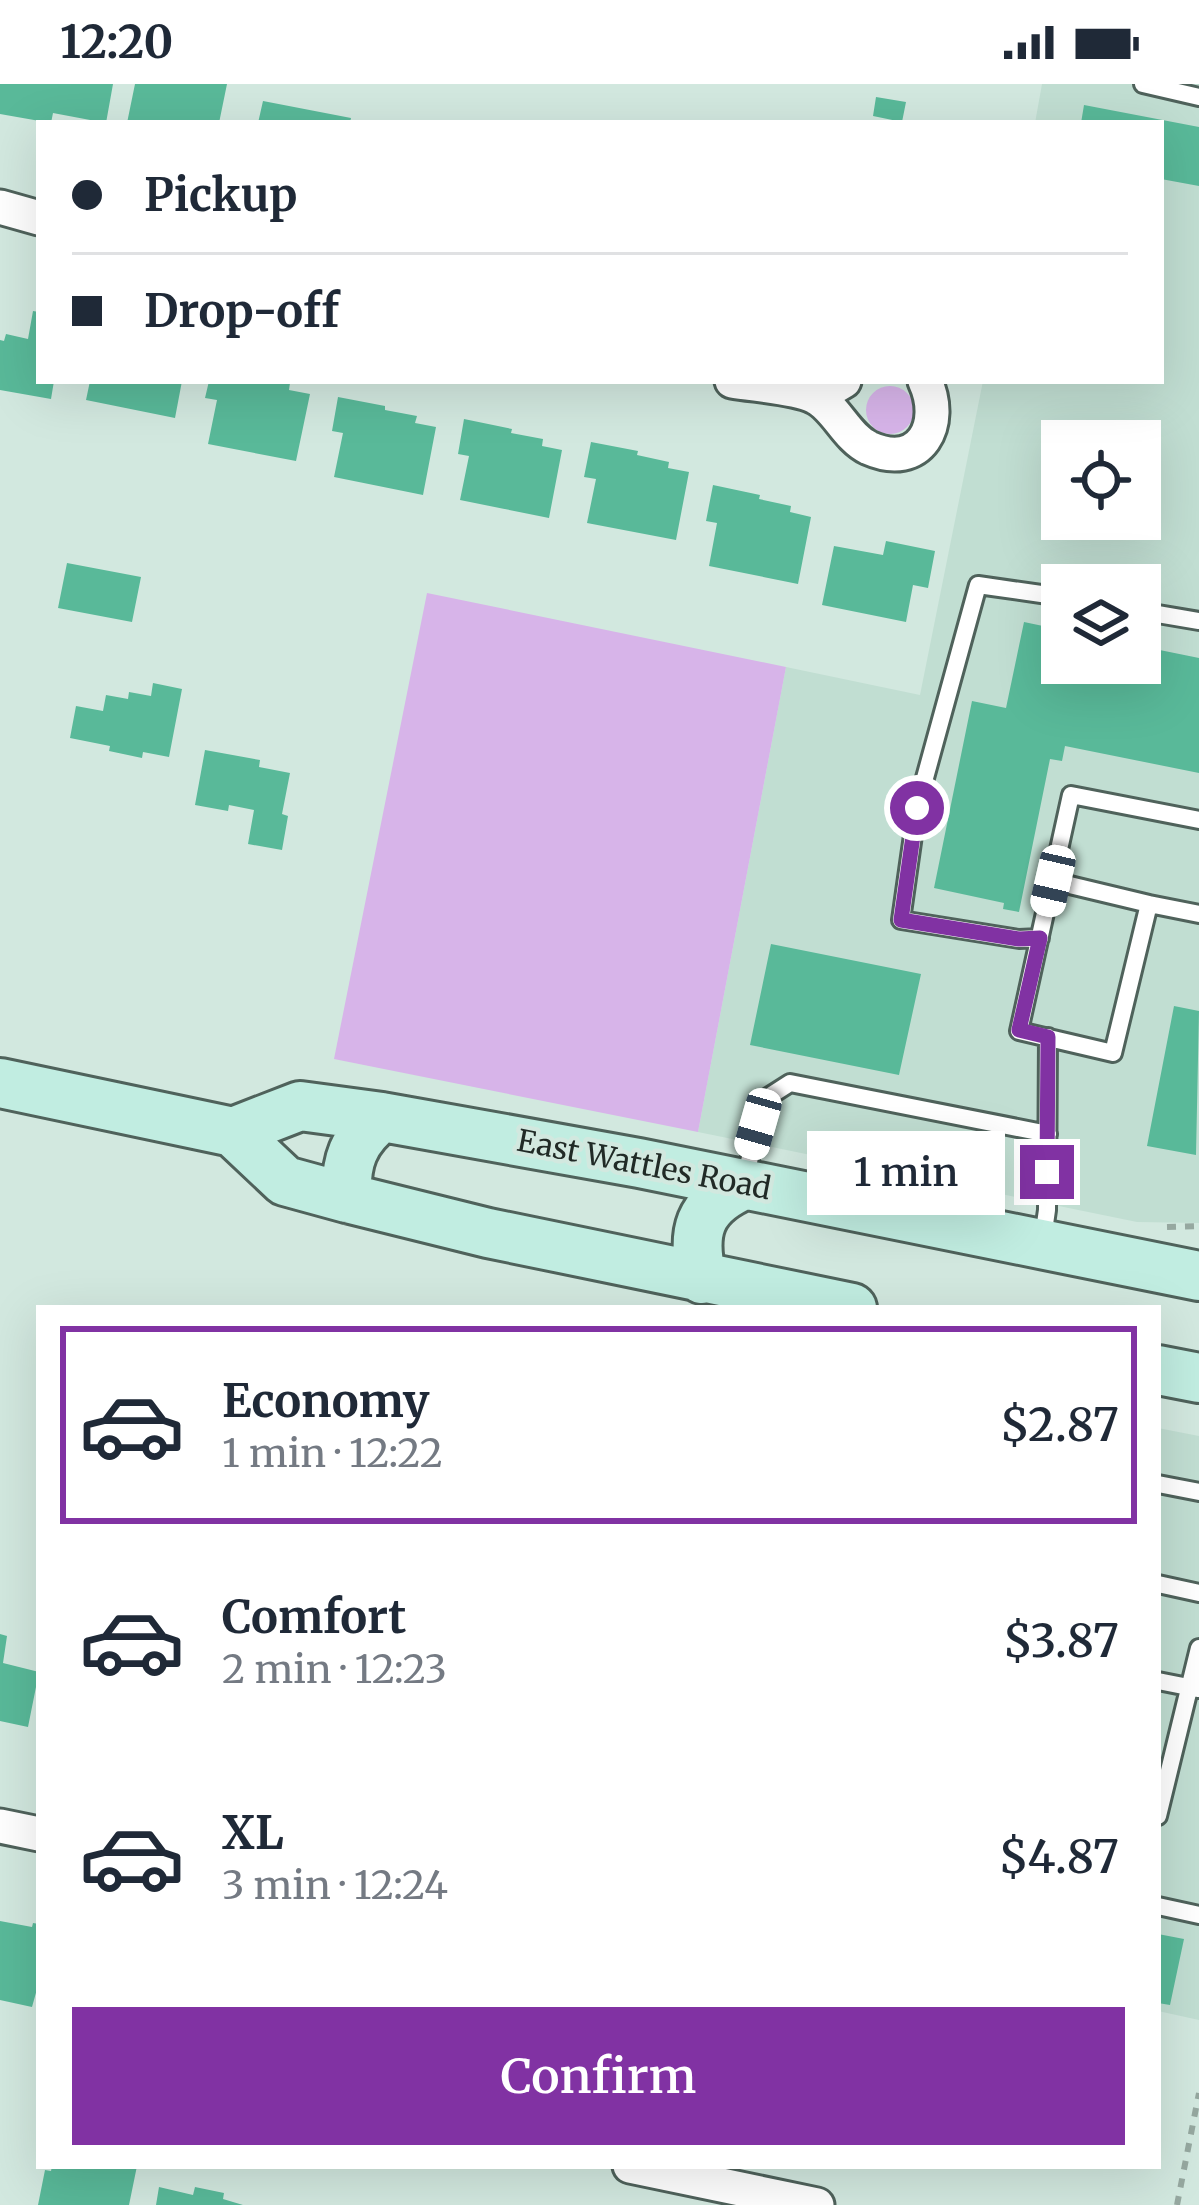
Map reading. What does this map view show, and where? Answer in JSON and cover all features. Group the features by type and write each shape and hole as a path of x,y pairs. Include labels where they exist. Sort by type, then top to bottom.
{"main road":[{"path":"0,1084 233,1132 285,1181 347,1198 836,1305"},
{"name":"East Wattles Road","path":"233,1132 300,1106 382,1117 1199,1276"},
{"path":"347,1198 348,1157 365,1130 382,1117"},
{"path":"702,1279 696,1242 699,1225 723,1194 744,1185"},
{"path":"1161,1371 1199,1378"}],"street":[{"path":"0,207 36,217"},
{"path":"769,384 831,389 865,446 902,453 920,445 929,432 934,401 926,384"},
{"path":"0,1826 36,1833"},
{"path":"644,2169 817,2205"}],"lane":[{"path":"1143,84 1199,97"},
{"path":"1040,938 1019,939 901,920 917,808 978,585 1041,594"},
{"path":"1161,615 1199,621"},
{"path":"1149,904 1113,1053 1019,1030 1071,795 1199,820"},
{"path":"1053,881 1199,914"},
{"path":"1042,1244 1048,1037"},
{"path":"744,1185 765,1099 790,1083 1048,1133"},
{"path":"1161,1485 1199,1492"},
{"path":"1161,1585 1199,1593"},
{"path":"1161,1806 1195,1688 1199,1648"},
{"path":"1161,1682 1195,1688"},
{"path":"1161,1907 1199,1915"}],"path":[{"path":"1177,2205 1199,2093"}],"shaded area":[{"path":"1042,84 1199,84 1199,1223 1137,1222 698,1132 786,667 920,695 982,384 1164,384 1164,120 1036,120"},
{"path":"890,386 907,393 914,410 907,427 890,434 873,427 866,410 873,393"},
{"path":"427,593 786,667 698,1132 334,1059"},
{"path":"1161,1429 1199,1436 1199,2020 1161,2012"}],"building":[{"path":"0,84 113,84 107,120 53,113 52,120 36,120 0,114"},
{"path":"135,84 227,84 220,120 128,120"},
{"path":"876,97 906,102 902,120 873,116"},
{"path":"263,101 351,118 351,120 259,120"},
{"path":"1084,105 1162,120 1082,120"},
{"path":"1164,120 1199,127 1199,186 1164,180"},
{"path":"36,312 36,384 54,384 51,399 0,390 0,340 6,334 28,339"},
{"path":"89,384 181,384 175,418 86,400"},
{"path":"208,384 290,384 289,390 310,394 296,461 208,444 217,400 205,398"},
{"path":"338,397 385,406 385,410 417,416 415,423 436,427 423,495 334,477 343,433 332,431"},
{"path":"464,419 512,429 511,433 543,439 542,446 562,450 549,518 460,500 469,456 458,454"},
{"path":"591,442 638,451 637,455 669,462 668,468 689,472 676,540 587,523 596,479 584,477"},
{"path":"713,485 760,495 759,499 791,506 790,512 811,517 798,584 709,566 717,523 706,521"},
{"path":"886,541 935,551 928,588 913,585 906,622 822,605 834,546 883,555"},
{"path":"67,563 141,577 132,622 58,608"},
{"path":"1024,622 1041,626 1041,684 1161,684 1161,650 1199,658 1199,773 1065,746 1062,761 1050,759 1019,912 1003,909 1004,903 934,888 972,701 1006,708"},
{"path":"153,683 182,689 169,757 143,752 142,758 70,738 76,706 103,711 106,695 151,696"},
{"path":"205,750 260,760 259,767 290,773 282,814 288,816 282,850 248,844 254,810 195,805"},
{"path":"771,944 921,974 899,1075 750,1045"},
{"path":"1174,1006 1199,1011 1196,1155 1147,1146"},
{"path":"0,1634 7,1636 3,1663 36,1671 36,1687 28,1727 0,1721"},
{"path":"0,1921 32,1927 36,1924 32,2007 0,2000"},
{"path":"1161,1935 1184,1939 1170,2005 1161,2004"},
{"path":"136,2169 129,2205 38,2205 45,2170"},
{"path":"159,2187 193,2195 195,2187 224,2193 223,2199 243,2205 156,2205"}],"route":[{"path":"917,808 901,920 1019,939 1040,938 1019,1030 1048,1037 1047,1172"}]}
